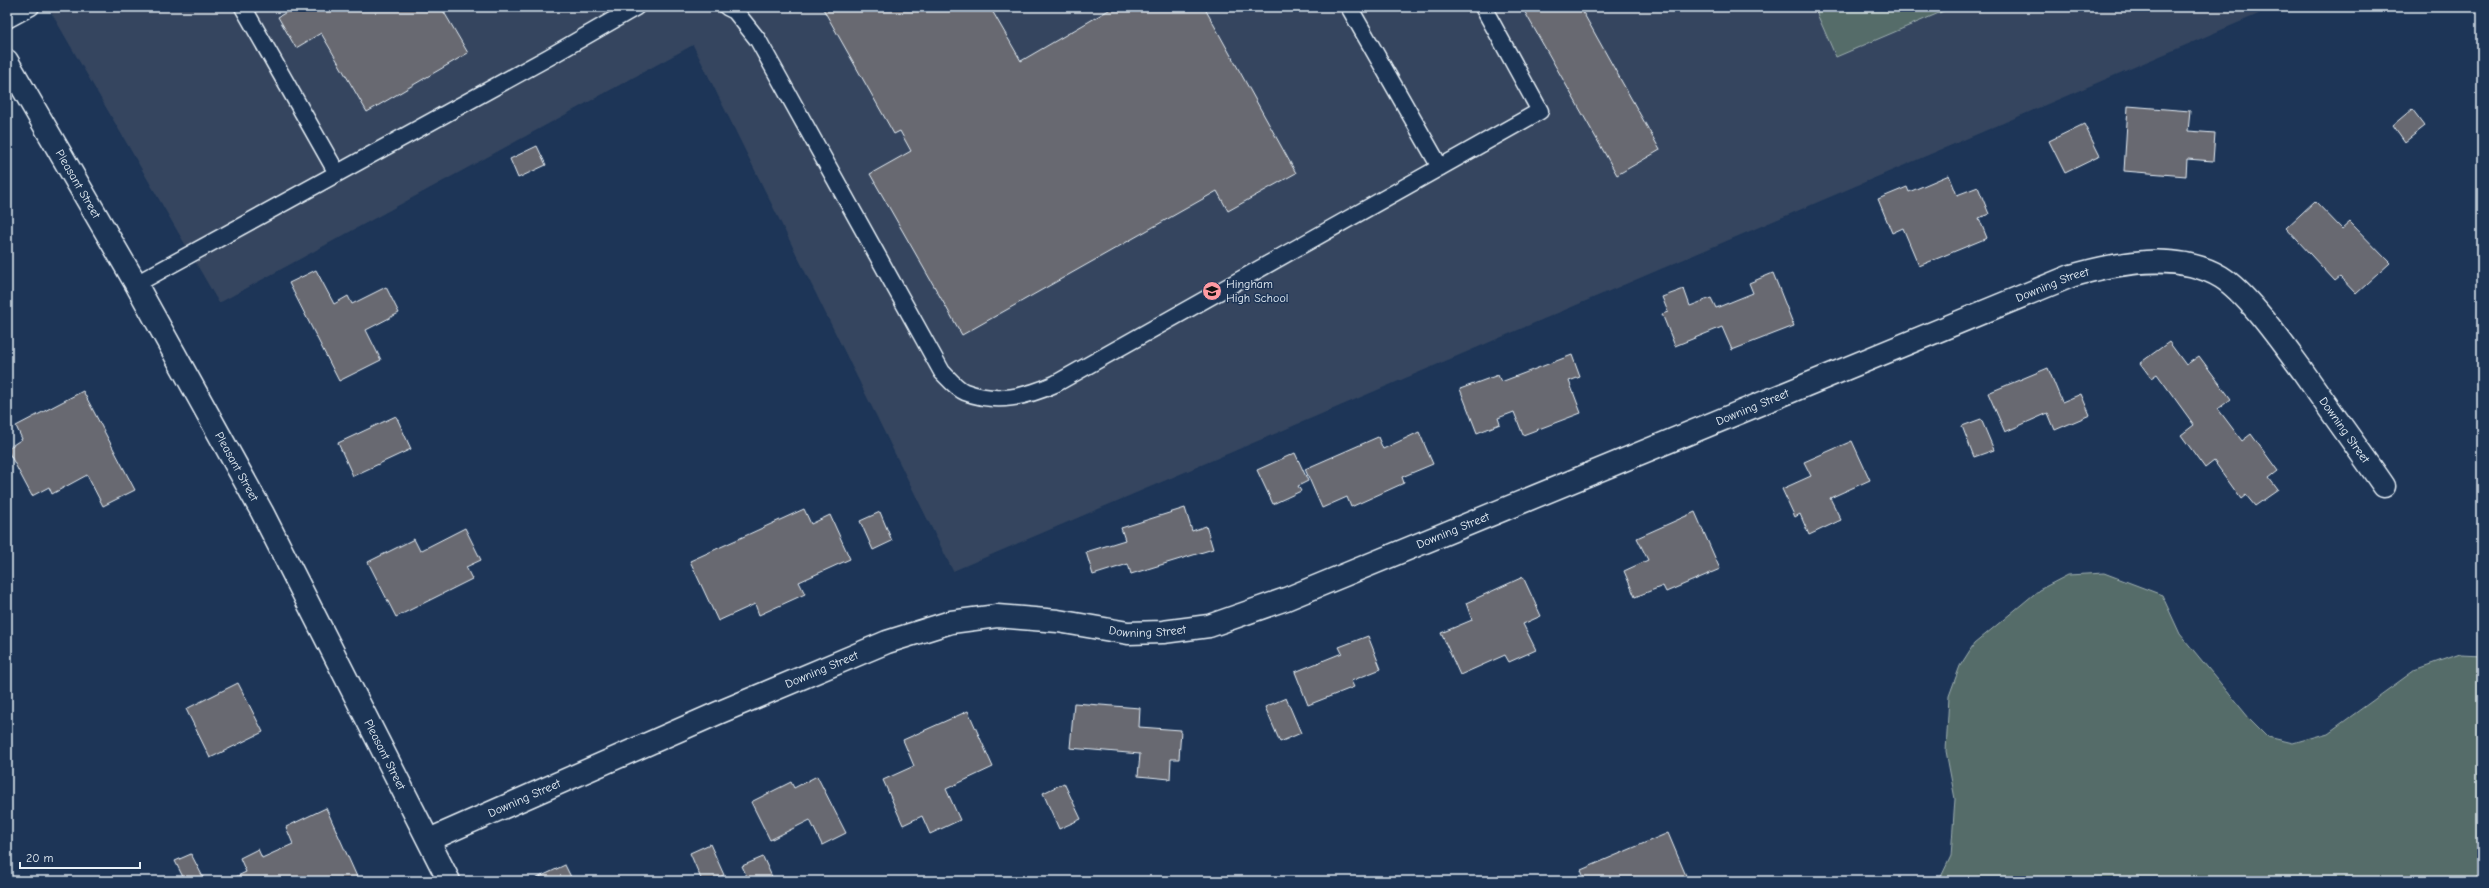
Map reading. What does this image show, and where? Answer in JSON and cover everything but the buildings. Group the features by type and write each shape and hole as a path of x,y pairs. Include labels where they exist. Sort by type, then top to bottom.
{"street":[{"name":"Pleasant Street","path":"7,60 136,284 262,512 449,881"},
{"name":"Downing Street","path":"429,840 718,713 887,642 951,622 997,616 1058,620 1128,633 1163,632 1209,626 1286,599 2071,276 2106,266 2149,262 2188,264 2221,277 2249,303 2280,340 2384,486"}],"lane":[{"path":"7,20 31,7"},
{"path":"244,7 337,173"},
{"path":"136,284 636,7"},
{"path":"727,7 735,11 758,40 920,335 942,372 964,392 1001,399 1032,395 1056,384 1540,111 1483,7"},
{"path":"1349,7 1440,167"}],"shaded area":[{"name":"Hingham High School","path":"48,7 2275,7 953,571 693,45 219,303"}],"green space":[{"path":"1814,7 1953,7 1836,57"},
{"path":"2104,573 2162,595 2180,634 2249,718 2268,737 2293,743 2328,733 2415,670 2460,654 2482,655 2482,881 1939,881 1951,856 1955,799 1946,751 1949,696 1960,666 1974,644 2039,590 2068,575"}],"place":[{"name":"Hingham High School","path":"1212,291"}]}
